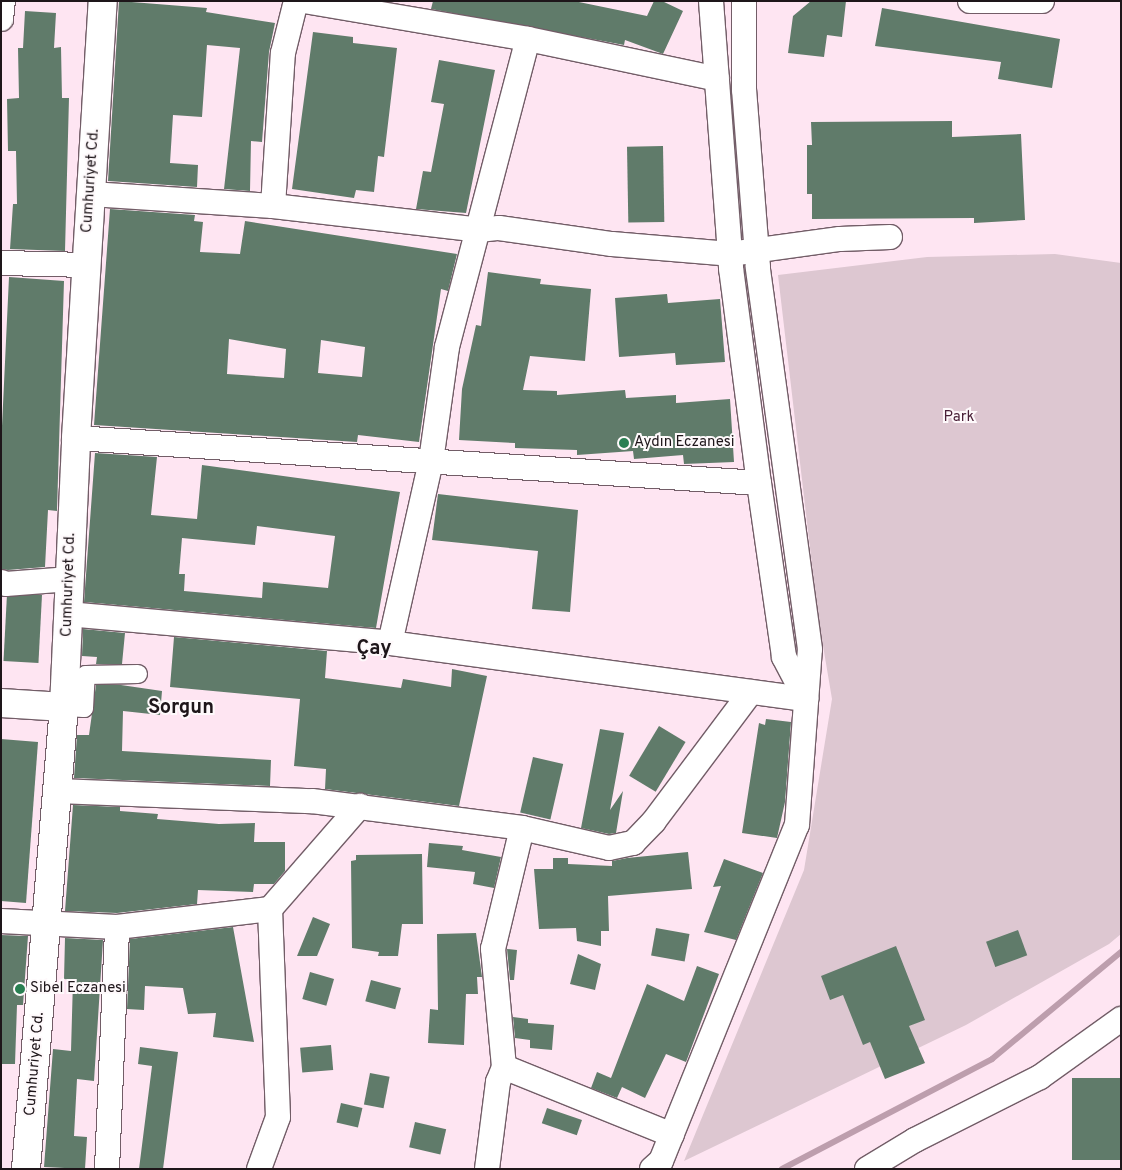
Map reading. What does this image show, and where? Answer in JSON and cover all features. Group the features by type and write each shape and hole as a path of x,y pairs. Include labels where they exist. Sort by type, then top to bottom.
{"main road":[{"name":"Cumhuriyet Cd.","path":"26,1169 64,707 76,438 103,1"},
{"path":"1,703 64,707"}],"street":[{"path":"1,18 3,1"},
{"path":"273,206 283,53 296,1"},
{"path":"304,1 528,39 717,78"},
{"path":"712,1 730,254 759,483 784,657 806,699"},
{"path":"658,1166 797,825 810,649 757,251 744,90 744,1"},
{"path":"972,2 1042,1"},
{"path":"390,643 431,461 447,347 528,39"},
{"path":"91,194 273,206 479,230 499,228 612,244 730,254 840,239 890,237"},
{"path":"1,263 86,265"},
{"path":"76,438 759,483"},
{"path":"1,582 6,584 70,579"},
{"path":"68,614 390,643 806,699"},
{"path":"64,707 84,708 86,675 138,674"},
{"path":"58,790 312,801 360,806 522,828 609,848 633,843 654,821 750,692"},
{"path":"1,920 117,927 270,909 360,806"},
{"path":"487,1169 498,1082 504,1067 494,949 522,828"},
{"path":"260,1169 278,1117 270,909"},
{"path":"107,1169 117,927"},
{"path":"867,1169 915,1140 1040,1077 1121,1019"},
{"path":"504,1067 672,1135"}],"green space":[{"name":"Park","path":"1055,254 1121,263 1121,934 1109,944 966,1025 684,1161 804,870 832,699 818,616 778,275 927,257"}],"building":[{"path":"119,1 207,8 206,12 275,23 269,52 262,142 251,141 250,191 224,189 240,48 207,45 202,117 173,115 170,163 198,165 197,187 108,181"},
{"path":"433,1 574,1 647,16 654,1 662,1 683,11 663,54 625,40 624,45 431,9"},
{"path":"811,1 846,1 842,37 827,35 824,57 788,53 793,16"},
{"path":"882,8 1060,39 1052,88 998,79 1001,62 875,46"},
{"path":"25,11 56,13 54,48 61,47 62,98 69,98 65,251 10,249 13,204 17,204 16,151 8,151 7,99 19,98 18,48 23,48"},
{"path":"313,32 353,37 353,43 397,48 384,157 378,156 374,192 356,190 354,198 292,189"},
{"path":"439,60 495,70 466,213 416,209 423,171 431,172 444,104 431,102"},
{"path":"952,121 952,137 1021,134 1025,220 974,223 974,218 812,219 812,194 807,194 807,145 812,145 811,122"},
{"path":"663,146 664,222 628,223 627,147"},
{"path":"110,209 195,215 194,221 203,222 200,252 240,254 245,221 457,254 448,291 441,289 419,442 358,435 357,442 94,425","holes":["229,339 286,349 284,378 227,374","321,340 365,347 362,377 318,373"]},
{"path":"488,272 541,279 540,284 591,289 585,361 530,356 523,390 557,391 557,395 625,390 626,398 676,395 676,403 730,399 734,462 684,464 683,455 634,459 633,451 577,455 577,450 515,448 515,443 459,440 462,389 476,325 481,326"},
{"path":"9,277 64,281 57,511 48,510 45,567 8,570 1,569 1,447"},
{"path":"667,294 668,303 720,299 725,362 676,365 675,353 619,357 615,298"},
{"path":"95,453 157,457 151,515 197,519 202,465 400,492 376,628 84,602","holes":["257,526 335,536 328,588 263,582 262,598 184,591 185,574 179,574 182,538 255,545"]},
{"path":"438,494 578,510 570,612 532,609 538,551 432,540"},
{"path":"7,593 42,595 38,663 3,661"},
{"path":"83,629 125,633 122,664 96,664 97,657 82,656"},
{"path":"174,637 327,651 325,678 401,688 403,679 451,687 452,669 487,676 459,806 325,789 326,769 294,766 300,699 170,687"},
{"path":"96,685 121,685 162,691 160,715 123,711 122,751 271,760 270,786 74,778 77,735 89,735"},
{"path":"766,719 791,722 785,802 777,838 742,833 759,723 765,725"},
{"path":"659,726 686,742 656,792 629,776"},
{"path":"600,729 624,733 610,810 623,791 616,833 609,834 581,828"},
{"path":"1,739 38,742 26,903 1,901"},
{"path":"533,757 563,764 550,820 520,813"},
{"path":"73,805 120,807 120,811 158,814 157,819 219,824 255,823 254,842 285,842 285,871 274,884 254,884 253,892 198,890 197,904 117,913 65,911"},
{"path":"429,843 463,846 462,850 501,857 494,888 473,884 475,872 427,867"},
{"path":"688,852 692,889 608,896 609,931 601,931 601,946 577,941 576,928 539,929 534,869 553,869 553,858 568,858 568,864 612,866 612,861 627,858"},
{"path":"422,854 423,924 402,924 398,956 378,956 379,952 352,948 351,861 356,860 356,855"},
{"path":"724,859 763,873 736,940 704,932 721,886 713,887"},
{"path":"313,917 330,924 317,956 297,956"},
{"path":"233,927 254,1042 213,1037 216,1013 188,1014 183,988 145,986 144,1010 127,1009 130,939"},
{"path":"656,928 689,934 685,961 651,956"},
{"path":"1018,930 1027,955 995,967 986,942"},
{"path":"476,933 482,977 477,977 478,994 466,994 464,1045 428,1043 430,1009 438,1010 437,934"},
{"path":"1,935 28,936 23,1005 17,1005 15,1064 1,1064"},
{"path":"65,938 103,940 94,1081 77,1079 74,1136 87,1137 85,1169 44,1167 53,1049 71,1051 73,980 64,979"},
{"path":"896,946 925,1020 909,1026 925,1063 885,1079 870,1042 863,1045 843,995 830,1000 821,976"},
{"path":"507,949 517,950 514,980 510,980"},
{"path":"578,954 601,964 595,990 570,984"},
{"path":"697,966 719,974 686,1062 666,1054 645,1098 622,1087 617,1098 591,1088 597,1072 611,1078 647,984 684,1001"},
{"path":"310,972 334,979 326,1006 302,999"},
{"path":"371,980 401,988 395,1009 365,1001"},
{"path":"513,1017 528,1019 528,1023 554,1025 552,1050 530,1048 530,1040 515,1038"},
{"path":"331,1045 333,1070 302,1073 300,1048"},
{"path":"140,1047 178,1052 163,1169 139,1169 152,1066 138,1064"},
{"path":"370,1073 390,1077 384,1108 364,1104"},
{"path":"1072,1078 1121,1078 1121,1160 1072,1160"},
{"path":"341,1103 362,1108 358,1127 337,1122"},
{"path":"547,1108 582,1120 577,1135 542,1123"},
{"path":"415,1122 446,1129 440,1155 409,1147"}],"waterway":[{"path":"782,1169 992,1059 1121,952"}],"place":[{"name":"Aydın Eczanesi","path":"624,443"},
{"name":"Sibel Eczanesi","path":"20,989"}],"district":[{"name":"Çay","path":"374,649"},
{"name":"Sorgun","path":"181,708"}]}
